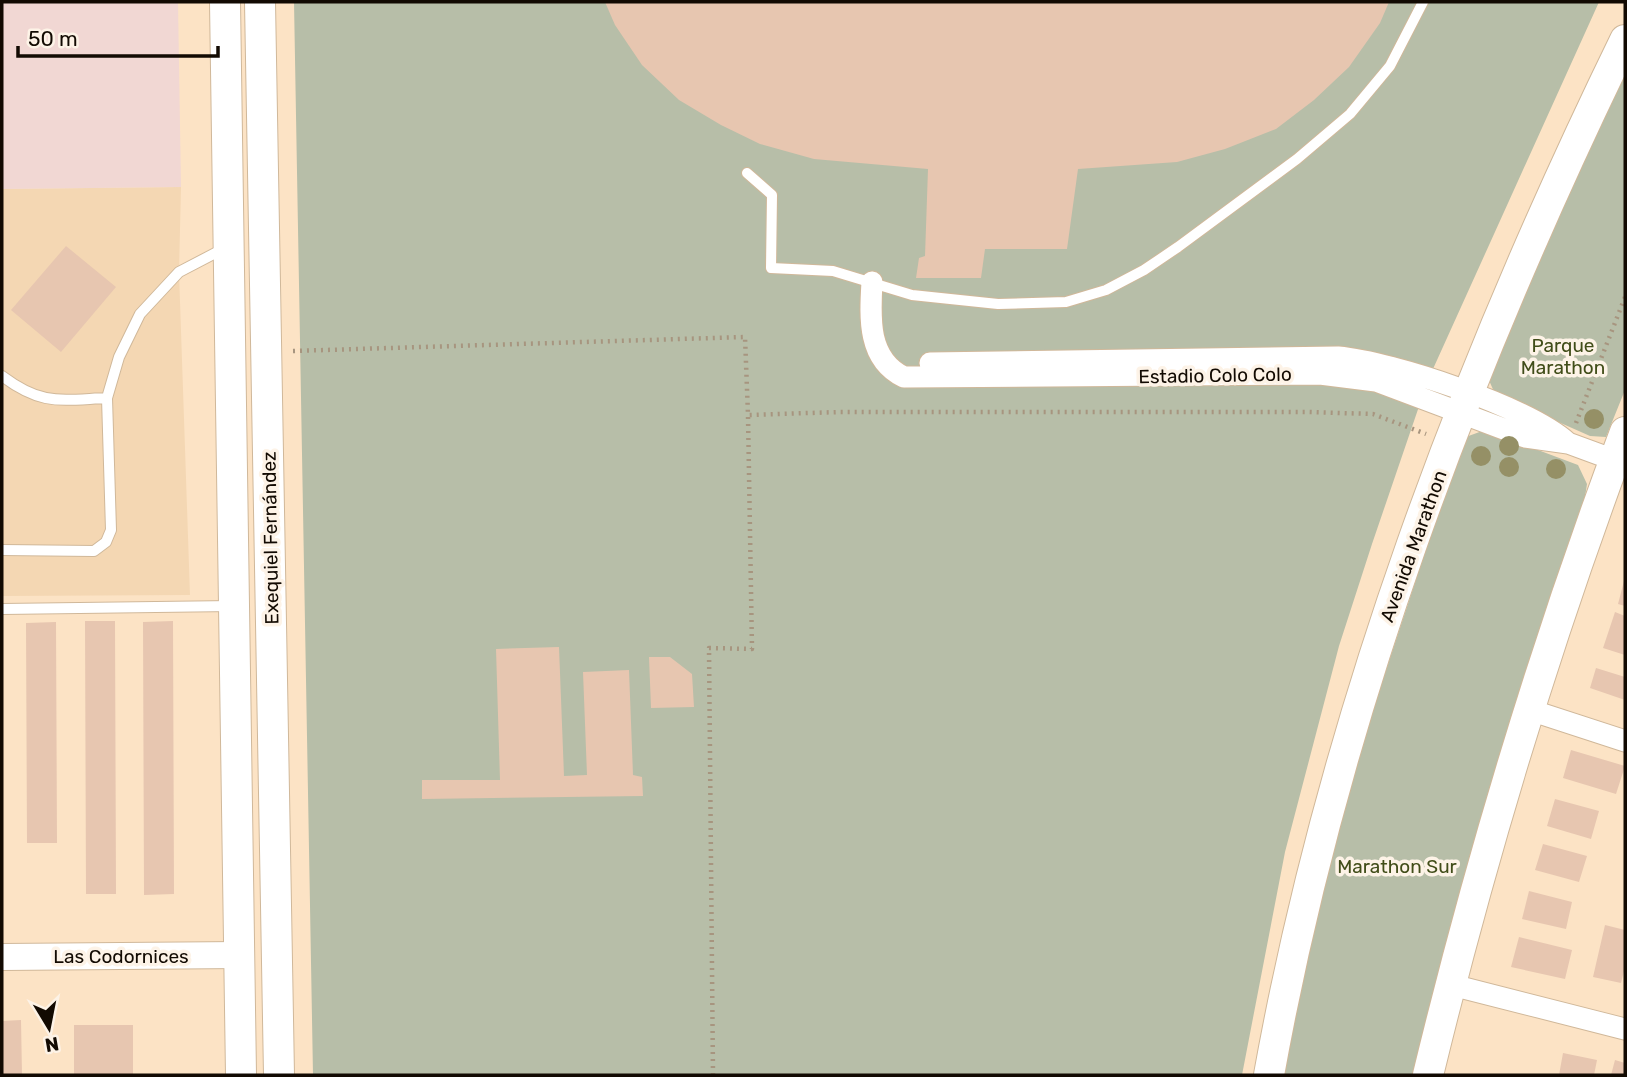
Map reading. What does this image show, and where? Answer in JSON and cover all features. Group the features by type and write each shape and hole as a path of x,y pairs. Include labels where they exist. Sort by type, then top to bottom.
{"main road":[{"name":"Exequiel Fernández","path":"225,2 241,1075"},
{"name":"Exequiel Fernández","path":"260,2 279,1075"},
{"name":"Avenida Marathon","path":"1269,1075 1291,957 1336,782 1388,616 1465,403 1555,187 1625,40"},
{"path":"233,408 268,408"},
{"path":"1429,1075 1530,710 1560,613 1620,463 1625,432"}],"street":[{"name":"Estadio Colo Colo","path":"872,282 872,336 890,357 916,363 1338,357 1379,363 1465,403 1534,420 1569,443 1620,463"},
{"path":"1530,710 1625,741"},
{"name":"Las Codornices","path":"2,957 240,955"},
{"path":"1452,985 1625,1029"}],"lane":[{"path":"747,173 772,195 771,268 832,271 937,300 998,304 1066,302 1115,285 1178,247 1297,159 1350,114 1390,66 1423,2"},
{"path":"2,550 94,551 106,542 111,530 107,398 119,357 140,314 179,272 230,245"},
{"path":"2,376 20,390 44,400 107,398"},
{"path":"2,610 236,606"}],"path":[{"path":"1569,443 1625,297"},
{"path":"300,350 745,337 752,649 709,648 713,1075"},
{"path":"748,415 841,412 1308,412 1373,414 1413,430"}],"shaded area":[{"path":"2,2 178,2 181,187 2,189"},
{"path":"181,187 179,272 190,595 2,596 2,189"}],"green space":[{"path":"294,2 1599,2 1428,380 1372,544 1339,646 1285,852 1242,1075 313,1075"},
{"name":"Parque Marathon","path":"1625,75 1625,390 1606,437 1590,436 1495,394 1488,378 1543,248"},
{"name":"Marathon Sur","path":"1485,430 1578,465 1587,484 1583,510 1415,1075 1282,1075 1327,848 1463,438"}],"building":[{"path":"605,2 1389,2 1380,23 1349,67 1314,100 1276,129 1225,149 1177,162 1078,169 1067,249 985,249 981,278 916,278 919,258 925,256 928,169 814,159 760,144 721,125 679,100 642,65 615,25"},
{"path":"66,246 116,287 61,352 11,310"},
{"path":"1625,581 1625,606 1618,604"},
{"path":"1615,612 1625,616 1625,655 1603,648"},
{"path":"85,621 115,621 116,894 86,894"},
{"path":"173,621 174,894 144,895 143,622"},
{"path":"56,622 57,843 27,843 26,623"},
{"path":"559,647 564,776 587,775 583,672 629,670 633,775 642,777 643,796 422,799 422,780 500,780 496,649"},
{"path":"649,657 670,657 692,674 694,707 651,708"},
{"path":"1596,668 1625,677 1625,700 1590,688"},
{"path":"1571,750 1625,766 1616,794 1563,778"},
{"path":"1555,799 1599,811 1591,839 1547,826"},
{"path":"1543,844 1587,856 1579,882 1535,870"},
{"path":"1529,891 1572,902 1566,929 1522,919"},
{"path":"1605,925 1625,930 1625,967 1621,983 1593,977"},
{"path":"1519,937 1572,950 1565,979 1511,967"},
{"path":"21,1020 22,1075 2,1075 2,1021"},
{"path":"74,1025 133,1025 133,1075 74,1075"},
{"path":"1563,1053 1597,1060 1594,1075 1559,1075"},
{"path":"1615,1060 1625,1063 1625,1075 1611,1075"}]}
